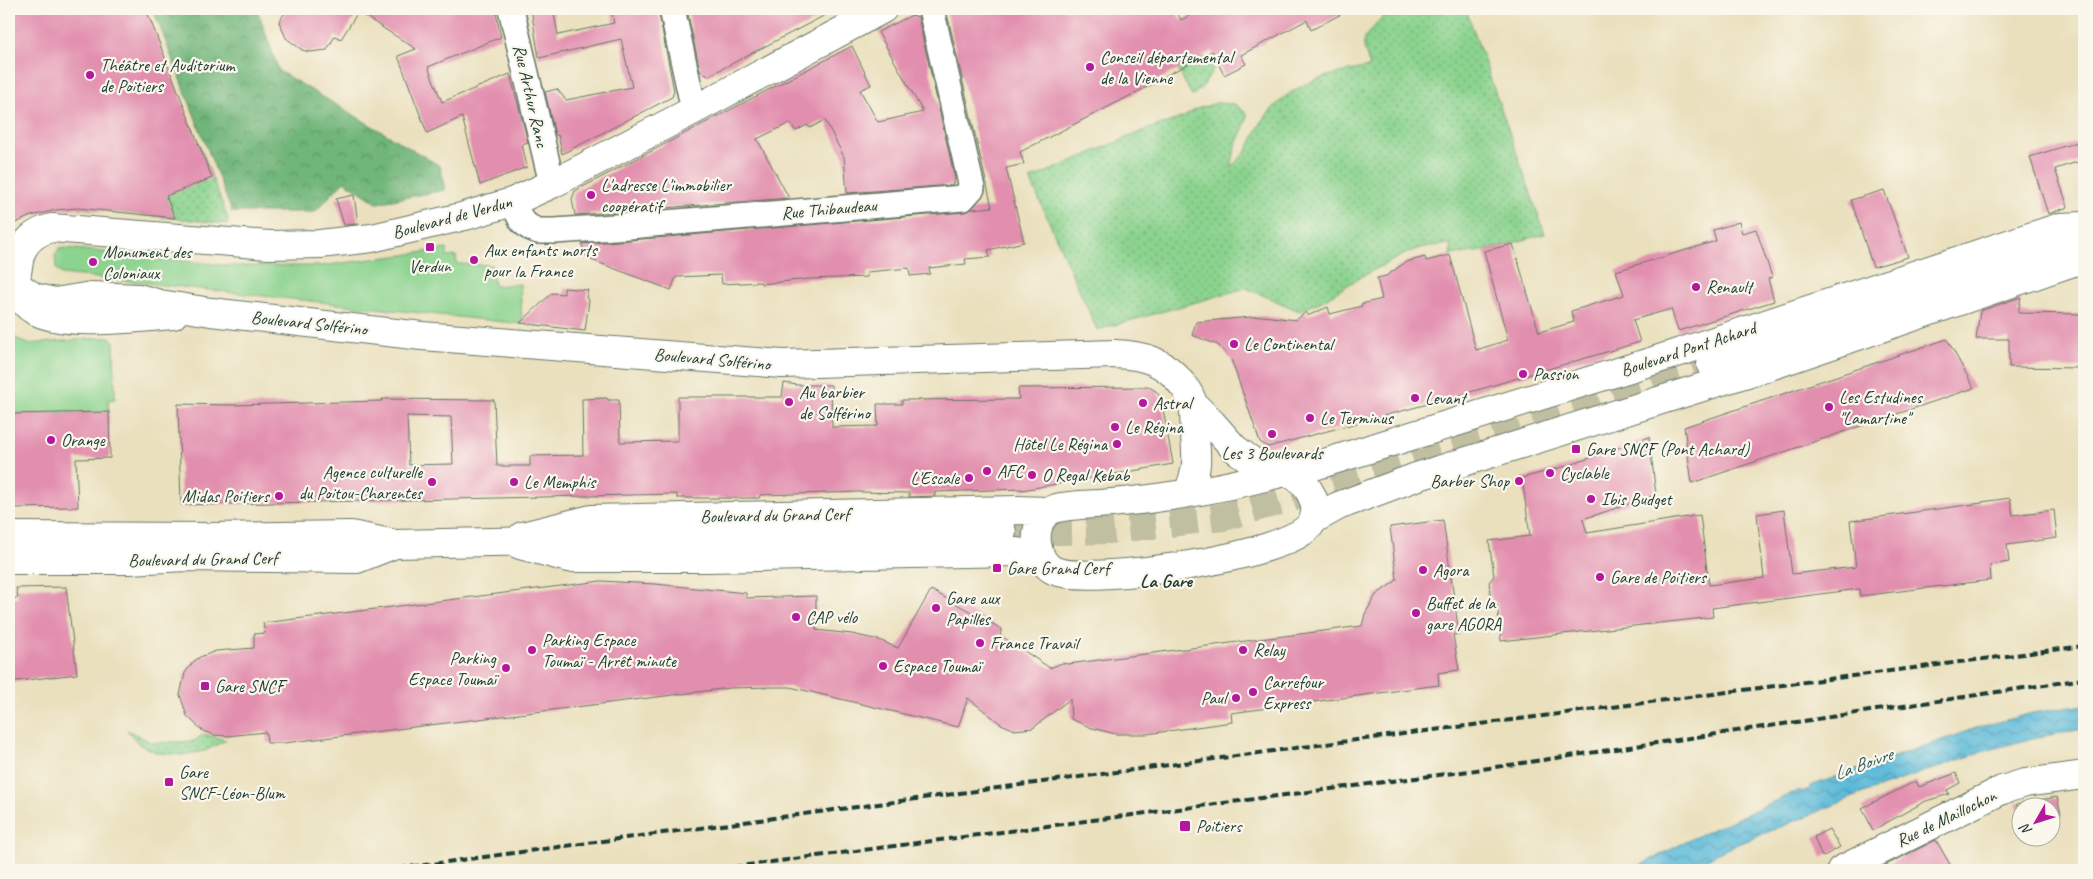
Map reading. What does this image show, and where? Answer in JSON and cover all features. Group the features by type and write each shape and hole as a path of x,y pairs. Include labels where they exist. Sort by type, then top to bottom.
{"street":[{"name":"Rue Arthur Ranc","path":"511,9 552,184"},
{"path":"672,9 694,110"},
{"name":"Boulevard de Verdun","path":"12,285 19,258 26,242 43,230 52,228 208,241 278,245 320,244 372,238 466,216 512,202 552,184 883,9"},
{"name":"Rue Thibaudeau","path":"512,202 522,221 529,227 538,231 555,231 963,198 972,188 931,9"},
{"name":"Boulevard Pont Achard","path":"1188,492 1282,474 1656,360 2060,227 2084,226"},
{"name":"Boulevard Pont Achard","path":"1711,365 2084,239"},
{"path":"1048,511 1038,528 1037,542 1040,556 1054,570 1071,575 1104,574 1217,560 1280,544 1294,538 1306,530 1313,520 1338,506 1416,477 1773,365 2067,264 2084,255"},
{"name":"Boulevard Solférino","path":"12,285 31,309 47,316 65,319 137,318 211,312 422,336 782,364 1115,354 1135,355 1166,366 1176,375 1186,389 1193,404 1234,448 1305,484 1314,503 1313,520"},
{"name":"Boulevard Solférino","path":"1188,492 1197,465 1193,404"},
{"name":"Boulevard du Grand Cerf","path":"504,541 591,518 1048,511 1067,506 1133,502 1188,492"},
{"name":"Boulevard du Grand Cerf","path":"9,536 211,537 351,535 395,544 1002,532"},
{"name":"Boulevard du Grand Cerf","path":"504,541 568,558 707,558 1017,552 1040,556"},
{"name":"Boulevard du Grand Cerf","path":"9,560 129,560 185,557 357,559 395,544"},
{"name":"Rue de Maillochon","path":"1841,870 2002,790 2025,782 2084,775"}],"green space":[{"path":"153,9 257,9 279,71 440,166 445,190 377,203 344,181 315,212 232,212"},
{"path":"1385,9 1466,9 1545,234 1484,251 1450,255 1451,244 1423,247 1364,275 1322,301 1299,311 1246,288 1097,330 1030,179 1145,130 1184,117 1196,109 1217,103 1235,104 1247,114 1231,167 1247,150 1261,123 1272,109 1296,89 1323,77 1370,67 1364,47 1364,38 1382,18"},
{"path":"1201,57 1211,60 1213,70 1204,85 1192,96 1178,69"},
{"path":"198,141 227,216 228,224 78,208"},
{"path":"66,248 231,266 321,266 447,249 447,257 456,256 457,264 492,265 494,286 520,284 522,324 62,274 56,269 55,255 59,249"},
{"path":"9,335 28,344 110,337 114,342 115,399 108,400 109,412 9,414"},
{"path":"127,730 153,743 194,741 204,734 226,740 205,751 182,755 158,753 140,745"}],"water":[{"name":"La Boivre","path":"2084,705 2084,729 2033,738 1982,752 1866,792 1724,850 1687,870 1631,870 1691,839 1799,790 1801,792 1810,789 1810,786 1976,728 2032,713"}],"building":[{"name":"Théâtre et Auditorium de Poitiers","path":"9,9 146,9 212,178 166,196 175,218 78,208 56,210 31,216 9,226"},
{"path":"287,9 495,9 501,37 428,67 442,102 510,74 528,142 522,144 527,167 480,185 462,117 427,133 398,56 416,49 358,12 341,39 335,36 327,50 310,52 302,50 286,38 279,22"},
{"path":"531,9 553,9 558,35 614,23 611,9 658,9 674,91 672,97 562,154 558,135 555,135 545,92 557,89 566,100 632,87 621,39 539,58"},
{"path":"687,9 837,9 708,76 700,71"},
{"path":"946,9 1175,9 1181,20 1201,9 1217,9 1220,15 1232,9 1351,9 1311,30 1307,20 1241,55 1246,64 1224,75 1212,51 1157,82 1020,152 1024,164 1006,168 1024,242 988,250 990,257 965,259 966,264 929,268 930,274 910,276 909,268 867,272 867,277 809,279 761,284 761,282 722,284 721,275 676,277 671,290 589,259 584,254 582,244 964,212 972,209 992,207"},
{"path":"912,15 918,17 955,179 952,185 847,193 844,157 825,120 810,128 807,125 796,131 790,123 757,139 789,198 575,215 572,199 575,191 852,46 871,85 860,90 878,122 923,112 878,32"},
{"path":"2084,140 2084,160 2055,169 2068,207 2048,214 2030,157"},
{"path":"1884,190 1908,257 1873,267 1851,200"},
{"path":"354,195 358,224 344,225 336,199"},
{"path":"1739,222 1742,233 1756,229 1772,277 1768,279 1774,301 1678,331 1671,309 1633,320 1640,342 1450,398 1268,447 1260,442 1231,359 1218,345 1192,335 1196,322 1263,316 1296,320 1306,312 1307,316 1328,307 1330,314 1362,306 1361,304 1382,299 1377,278 1386,276 1406,262 1425,257 1426,261 1450,255 1476,350 1508,340 1484,251 1513,244 1539,332 1574,322 1571,311 1624,295 1616,271 1716,241 1713,230"},
{"path":"564,288 588,290 586,298 589,300 585,331 520,323 552,293 564,294"},
{"path":"2021,297 2018,313 2084,314 2084,368 2009,367 2009,339 1976,339 1980,311"},
{"name":"Les Estudines \"Lamartine\"","path":"1947,339 1974,388 1692,483 1684,427"},
{"path":"784,383 831,385 832,427 878,426 877,404 902,404 902,400 1019,399 1018,388 1149,387 1156,391 1161,398 1173,464 1022,490 935,492 935,496 909,497 909,493 860,492 760,495 759,498 677,498 677,494 181,505 178,404 232,405 382,401 382,399 494,400 497,466 530,466 530,456 583,455 582,399 607,398 608,400 619,400 620,442 678,441 678,397 782,397","holes":["407,416 451,417 453,464 409,465"]},
{"path":"109,412 110,458 76,459 78,507 9,508 9,414"},
{"path":"1649,437 1656,495 1583,519 1587,533 1700,515 1709,585 1764,578 1757,514 1784,510 1792,574 1856,567 1850,521 2010,498 2013,515 2054,510 2057,538 2007,545 2009,562 1990,565 1991,580 1860,596 1859,589 1712,608 1713,617 1501,641 1497,603 1491,599 1490,591 1489,582 1494,576 1489,541 1530,536 1522,478 1570,465"},
{"path":"1443,520 1459,634 1453,635 1459,670 1438,673 1439,685 1231,713 1232,722 1147,734 1116,734 1092,728 1071,719 1070,699 1033,728 1015,730 1001,724 968,698 958,727 790,687 773,687 730,688 284,743 267,743 266,732 227,736 214,735 203,731 187,716 180,695 185,673 193,662 216,651 254,648 254,634 265,633 263,623 601,581 746,593 746,598 816,596 816,630 852,634 879,640 898,648 931,590 1002,629 1000,635 1050,668 1062,663 1068,664 1362,626 1365,614 1376,595 1397,580 1390,527"},
{"path":"66,587 77,674 9,682 9,599 18,598 16,588"},
{"path":"1956,773 1960,783 1947,790 1949,794 1926,801 1873,830 1862,808 1916,781 1919,787"},
{"path":"1829,829 1840,847 1822,857 1814,837"},
{"path":"1936,840 1953,870 1876,870"}],"tunnel":[{"path":"1002,532 1109,530 1223,517 1333,486 1711,365"}],"railway":[{"path":"387,870 1318,745 2084,646"},
{"path":"710,870 1469,771 2084,679"}],"place":[{"name":"Conseil départemental de la Vienne","path":"1090,67"},
{"name":"Théâtre et Auditorium de Poitiers","path":"90,75"},
{"name":"L'adresse L'immobilier coopératif","path":"591,195"},
{"name":"Verdun","path":"430,247"},
{"name":"Aux enfants morts pour la France","path":"474,260"},
{"name":"Monument des Coloniaux","path":"93,262"},
{"name":"Renault","path":"1696,287"},
{"name":"Le Continental","path":"1234,344"},
{"name":"Passion","path":"1523,374"},
{"name":"Levant","path":"1415,398"},
{"name":"Au barbier de Solférino","path":"789,402"},
{"name":"Astral","path":"1143,403"},
{"name":"Les Estudines \"Lamartine\"","path":"1829,407"},
{"name":"Le Terminus","path":"1310,418"},
{"name":"Le Régina","path":"1115,427"},
{"name":"Les 3 Boulevards","path":"1272,434"},
{"name":"Orange","path":"51,440"},
{"name":"Hôtel Le Régina","path":"1117,444"},
{"name":"Gare SNCF (Pont Achard)","path":"1576,449"},
{"name":"AFC","path":"987,471"},
{"name":"Cyclable","path":"1550,473"},
{"name":"O Regal Kebab","path":"1032,475"},
{"name":"L'Escale","path":"969,478"},
{"name":"Barber Shop","path":"1519,481"},
{"name":"Agence culturelle du Poitou-Charentes","path":"432,482"},
{"name":"Le Memphis","path":"514,482"},
{"name":"Midas Poitiers","path":"279,496"},
{"name":"Ibis Budget","path":"1591,499"},
{"name":"Gare Grand Cerf","path":"997,568"},
{"name":"Agora","path":"1423,570"},
{"name":"Gare de Poitiers","path":"1600,577"},
{"name":"Gare aux Papilles","path":"936,608"},
{"name":"Buffet de la gare AGORA","path":"1416,613"},
{"name":"CAP vélo","path":"796,617"},
{"name":"France Travail","path":"980,643"},
{"name":"Parking Espace Toumaï - Arrêt minute","path":"532,650"},
{"name":"Relay","path":"1243,650"},
{"name":"Espace Toumaï","path":"883,666"},
{"name":"Parking Espace Toumaï","path":"506,668"},
{"name":"Gare SNCF","path":"205,686"},
{"name":"Carrefour Express","path":"1253,692"},
{"name":"Paul","path":"1236,698"},
{"name":"Gare SNCF-Léon-Blum","path":"169,782"},
{"name":"Poitiers","path":"1185,826"}],"district":[{"name":"La Gare","path":"1166,581"}]}
